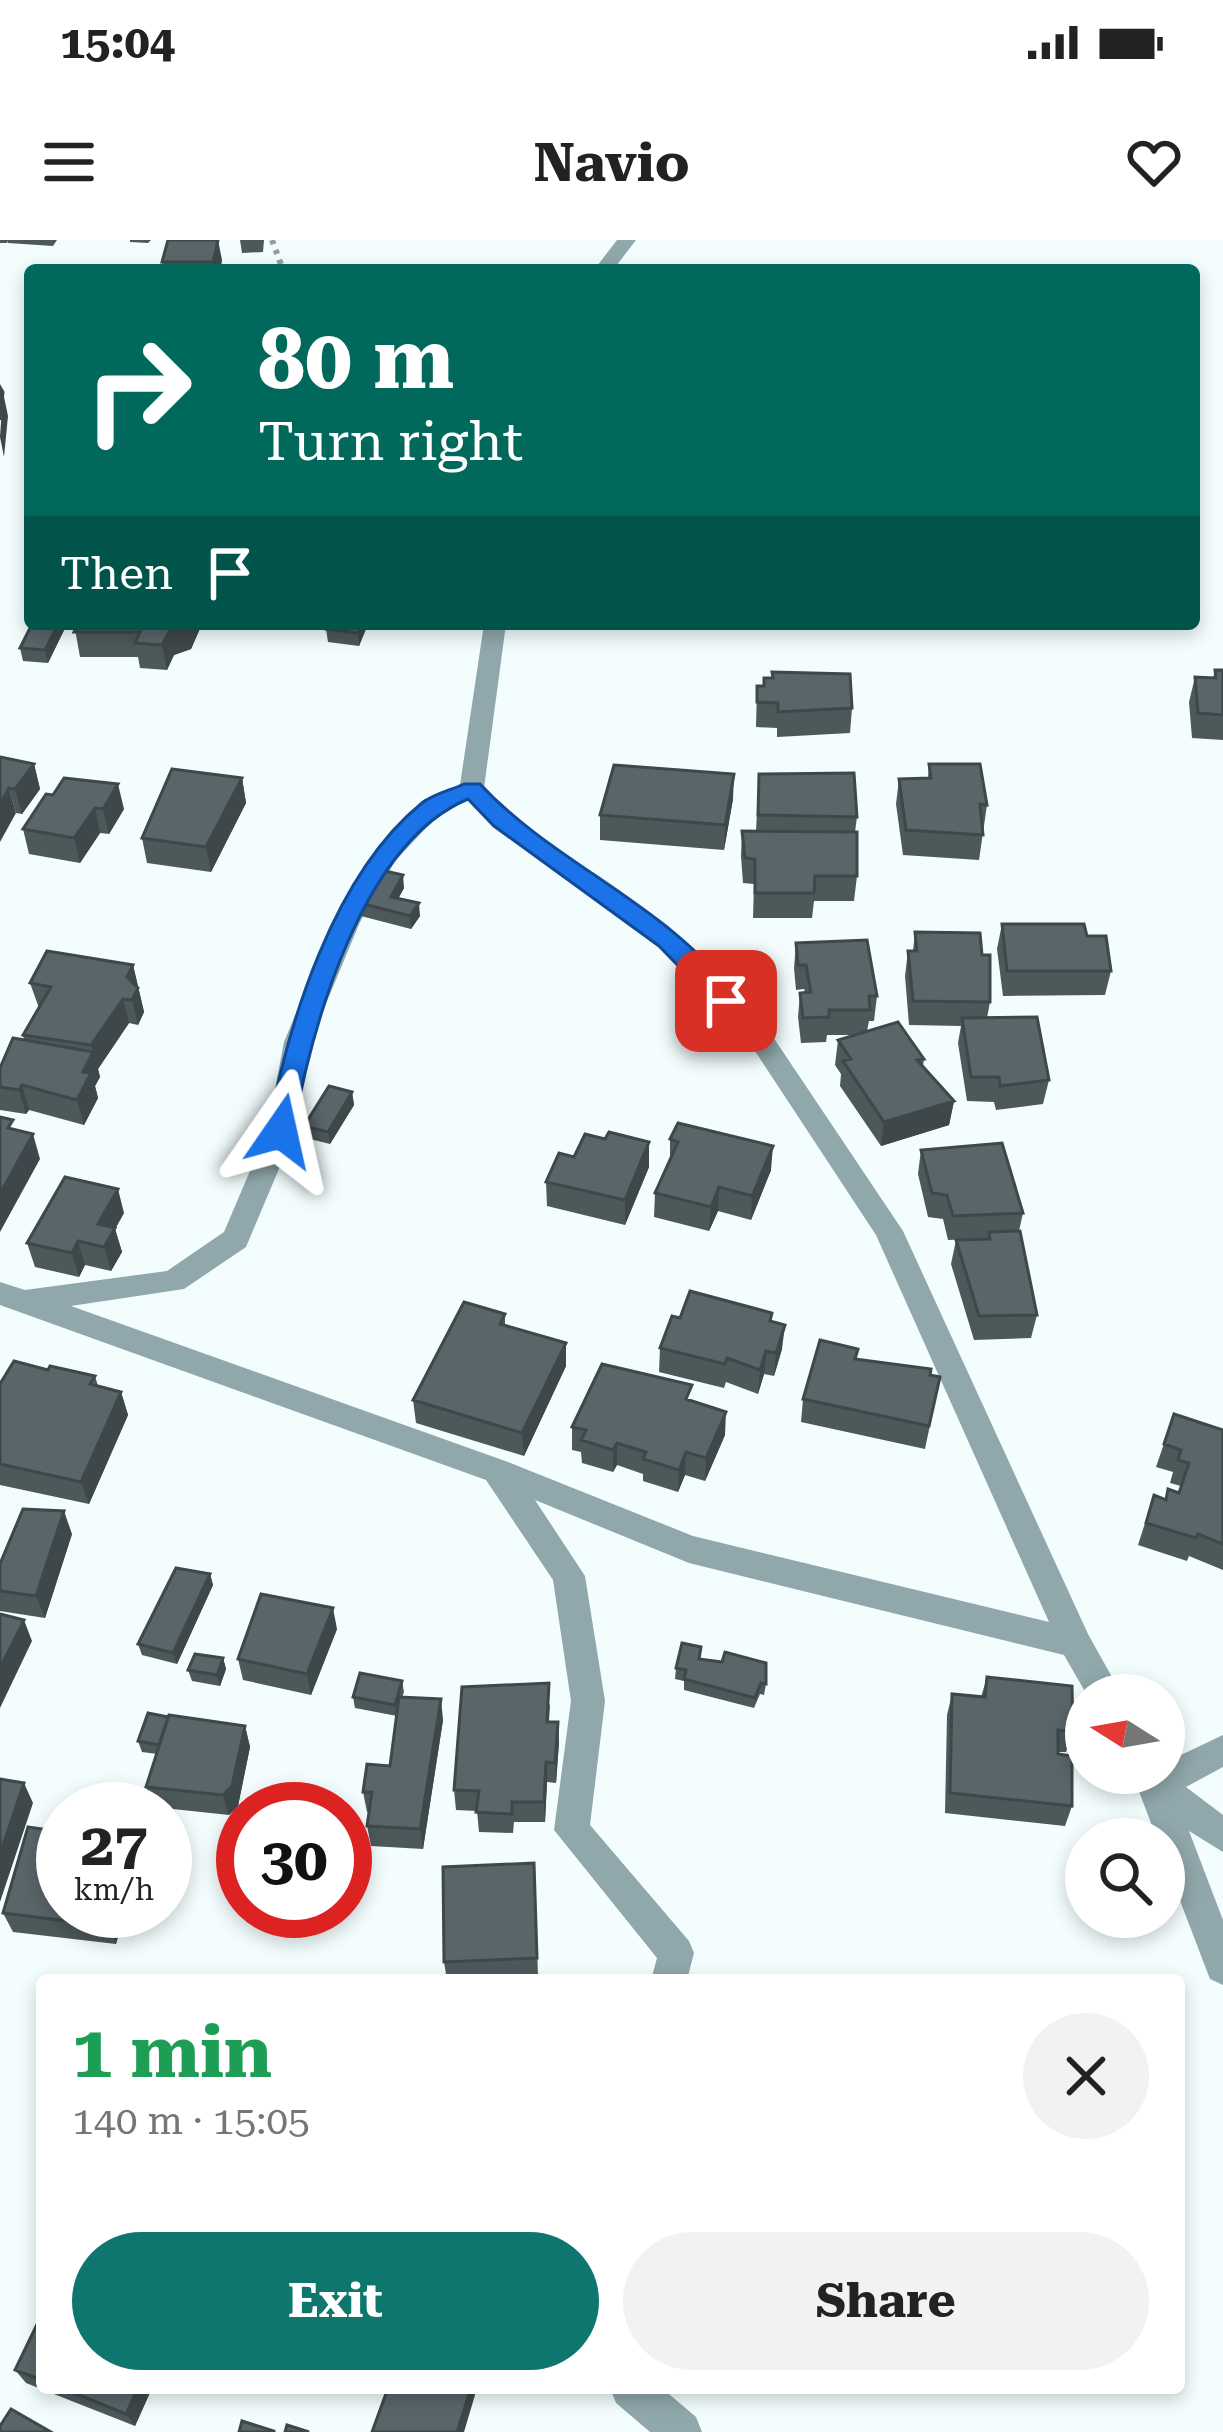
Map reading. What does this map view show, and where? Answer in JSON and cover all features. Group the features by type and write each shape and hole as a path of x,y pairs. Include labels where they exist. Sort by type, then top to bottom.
{"street":[{"path":"608,264 627,240"},
{"path":"472,789 494,630"},
{"path":"9,1297 174,1281 236,1239 281,1131 297,1042 347,922 385,856 416,822 432,806 472,789"},
{"path":"472,789 502,821 668,940 756,1032 889,1231 1093,1674"},
{"path":"9,1297 497,1472 689,1549 1075,1643"},
{"path":"497,1472 569,1576 589,1701 572,1830 676,1953 671,1974"},
{"path":"1185,1766 1223,1750"},
{"path":"1159,1794 1223,1967"},
{"path":"1171,1794 1223,1836"},
{"path":"638,2394 681,2432"}],"building":[{"path":"168,240 218,240 213,262 162,262"},
{"path":"29,630 55,630 45,650 20,648"},
{"path":"170,630 162,645 135,643 140,632 74,632"},
{"path":"1215,670 1223,670 1223,715 1198,713 1195,677 1216,678"},
{"path":"772,672 850,674 852,708 778,712 778,703 757,702 757,686 764,686 764,678 773,678"},
{"path":"0,757 34,764 0,804"},
{"path":"929,764 980,764 987,805 980,804 983,835 906,830 899,779 931,778"},
{"path":"614,765 734,774 725,825 600,815"},
{"path":"172,769 242,778 206,847 142,838"},
{"path":"854,773 857,817 758,815 759,774"},
{"path":"64,778 118,784 103,809 95,808 74,838 23,829 46,794 53,795"},
{"path":"742,831 857,832 857,876 815,876 814,893 755,893 755,859 745,858"},
{"path":"376,869 403,875 391,897 419,903 410,916 356,902"},
{"path":"1002,924 1084,924 1087,936 1106,936 1111,971 1007,971"},
{"path":"915,932 980,933 982,955 990,955 990,1002 913,1001 908,951 917,951"},
{"path":"867,940 877,996 869,996 870,1010 829,1010 829,1017 803,1018 800,993 811,992 806,965 798,965 796,943"},
{"path":"47,951 133,965 127,977 138,988 132,1000 123,999 91,1045 23,1035 51,987 30,983"},
{"path":"1037,1017 1049,1080 1000,1086 999,1077 971,1077 962,1018"},
{"path":"898,1022 924,1059 917,1060 954,1101 884,1122 843,1061 851,1059 838,1040"},
{"path":"13,1038 93,1052 83,1072 91,1073 77,1100 22,1085 19,1090 0,1087 0,1068"},
{"path":"329,1086 352,1092 328,1132 304,1126"},
{"path":"0,1117 13,1120 8,1128 33,1134 0,1194"},
{"path":"678,1123 773,1146 752,1196 719,1187 711,1207 655,1193 678,1142 670,1139"},
{"path":"609,1132 649,1142 625,1200 546,1182 559,1153 574,1157 585,1134 605,1139"},
{"path":"1002,1143 1023,1213 953,1216 947,1195 932,1193 921,1150"},
{"path":"65,1177 118,1189 98,1224 115,1228 104,1247 78,1241 72,1253 27,1243"},
{"path":"1020,1231 1037,1315 979,1316 956,1240 990,1239 989,1232"},
{"path":"690,1291 772,1313 770,1321 785,1325 776,1353 766,1351 760,1370 727,1358 725,1364 660,1348 672,1316 680,1318"},
{"path":"464,1302 505,1314 500,1324 566,1343 522,1433 413,1400"},
{"path":"820,1340 858,1349 855,1359 931,1369 930,1375 940,1377 929,1426 803,1399"},
{"path":"14,1361 95,1376 90,1384 121,1392 81,1482 0,1464 0,1384"},
{"path":"602,1364 692,1385 686,1399 726,1412 706,1458 686,1452 679,1470 643,1459 646,1452 617,1443 613,1450 581,1440 586,1430 572,1427"},
{"path":"1174,1414 1223,1430 1223,1544 1146,1523 1154,1495 1166,1500 1168,1489 1179,1493 1189,1463 1178,1460 1181,1450 1164,1444"},
{"path":"23,1509 64,1511 36,1596 0,1591 0,1564"},
{"path":"176,1568 210,1574 173,1653 138,1644"},
{"path":"261,1594 333,1608 307,1674 238,1659"},
{"path":"0,1614 24,1620 0,1668"},
{"path":"682,1643 701,1647 699,1659 722,1662 725,1652 766,1663 766,1684 761,1683 755,1698 684,1679 686,1670 676,1668"},
{"path":"195,1654 223,1658 217,1675 188,1670"},
{"path":"360,1673 402,1681 395,1705 353,1697"},
{"path":"987,1677 1065,1685 1065,1731 1058,1730 1058,1754 1065,1755 1065,1794 1072,1794 1072,1806 950,1793 952,1694 985,1697"},
{"path":"549,1683 547,1722 558,1722 555,1763 546,1762 544,1802 512,1802 512,1814 476,1812 479,1791 454,1790 462,1687"},
{"path":"399,1697 441,1699 420,1829 372,1826 372,1782 364,1782 367,1764 390,1766"},
{"path":"148,1713 168,1717 159,1745 138,1741"},
{"path":"169,1715 245,1726 233,1782 216,1782 216,1794 192,1792 192,1782 148,1782"},
{"path":"0,1779 24,1783 0,1854"},
{"path":"28,1827 36,1828 36,1917 3,1913"},
{"path":"534,1863 537,1958 444,1962 443,1867"},
{"path":"36,2326 36,2378 15,2370"},
{"path":"77,2394 135,2394 126,2414"},
{"path":"386,2394 469,2394 457,2432 372,2432"},
{"path":"11,2409 51,2432 0,2432"},
{"path":"242,2421 274,2431 274,2432 239,2432"}],"route":[{"path":"281,1131 297,1042 347,922 385,856 432,806 472,789 502,821 668,940 726,1001"}]}
